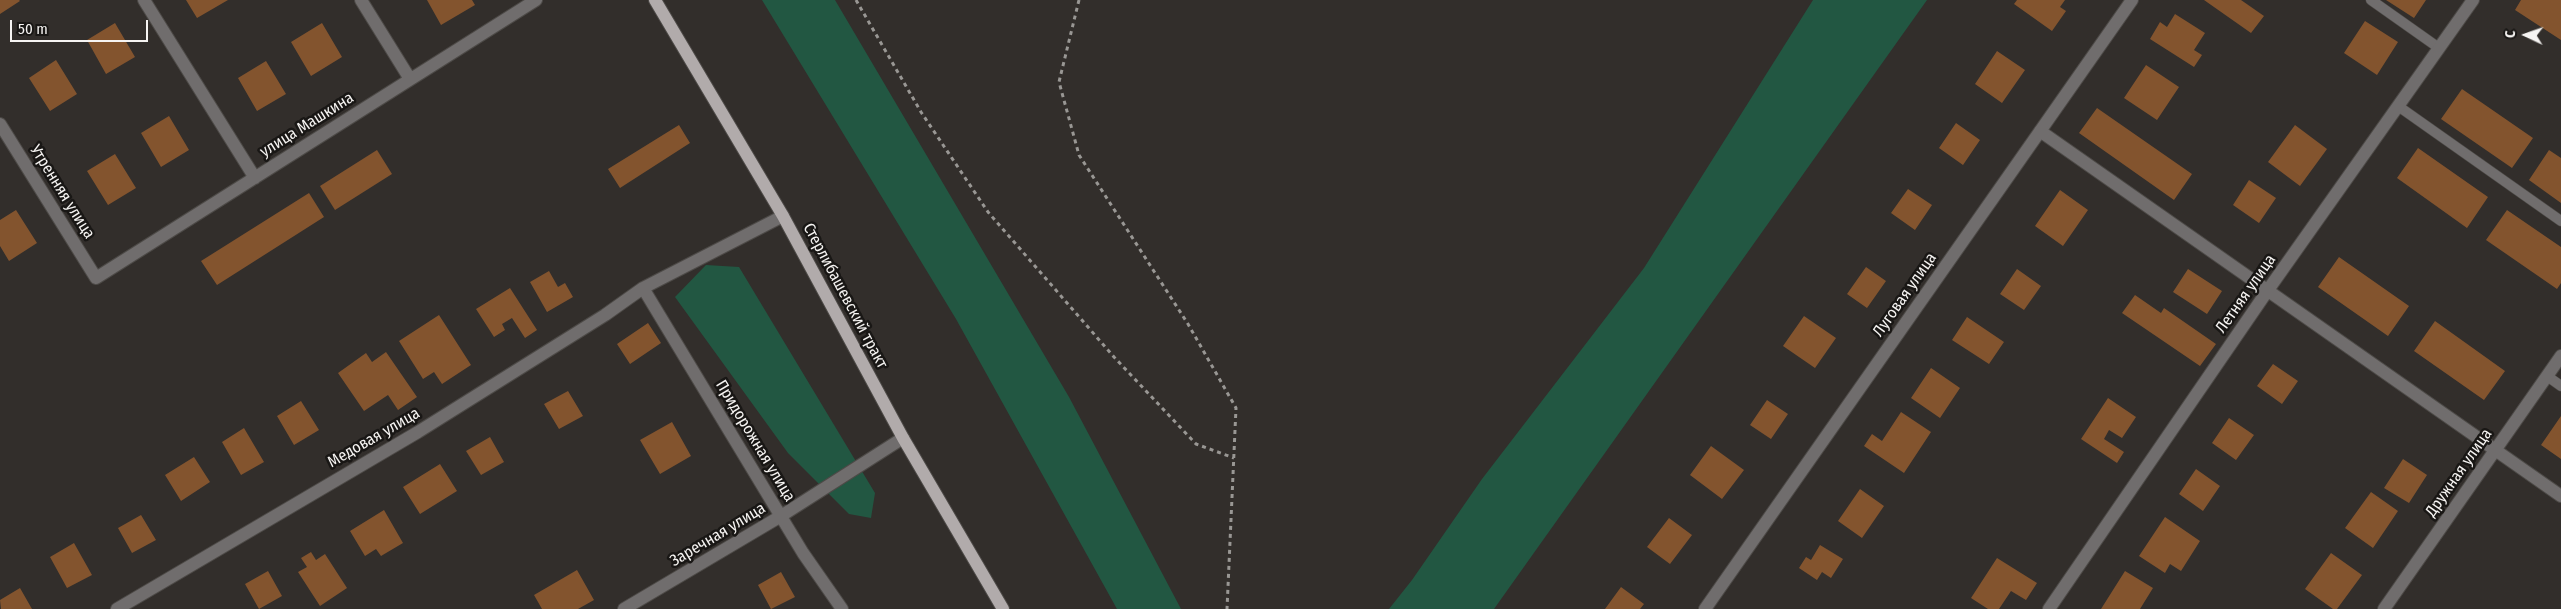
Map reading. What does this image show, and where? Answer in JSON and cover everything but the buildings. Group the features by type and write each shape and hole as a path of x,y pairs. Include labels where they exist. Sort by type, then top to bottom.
{"main road":[{"name":"Стерлибашевский тракт","path":"655,0 783,216 903,438 1004,609"}],"street":[{"path":"144,0 254,178"},
{"path":"361,0 410,79"},
{"name":"улица Машкина","path":"96,278 536,0"},
{"name":"Луговая улица","path":"1705,609 2132,0"},
{"name":"Летняя улица","path":"2049,609 2268,290 2473,0"},
{"name":"Утренняя улица","path":"0,124 96,278"},
{"path":"2040,131 2561,496"},
{"name":"Медовая улица","path":"117,609 418,432 605,315 643,288 783,216"},
{"name":"Придорожная улица","path":"643,288 781,516 842,609"},
{"name":"Дружная улица","path":"2384,609 2561,356"},
{"name":"Заречная улица","path":"624,609 781,516 903,438"}],"lane":[{"path":"2371,0 2439,48"},
{"path":"2398,106 2561,221"},
{"path":"2547,376 2561,386"}],"path":[{"path":"856,0 921,112 988,212 1114,357 1196,444 1234,458"},
{"path":"1079,0 1059,82 1079,156 1188,324 1236,408 1227,609"}],"green space":[{"path":"762,0 835,0 1069,397 1181,609 1117,609 956,319"},
{"path":"1813,0 1927,0 1494,609 1389,609 1412,580 1482,479 1644,268"},
{"path":"706,265 739,267 875,493 871,518 849,514 788,453 675,297"}]}
